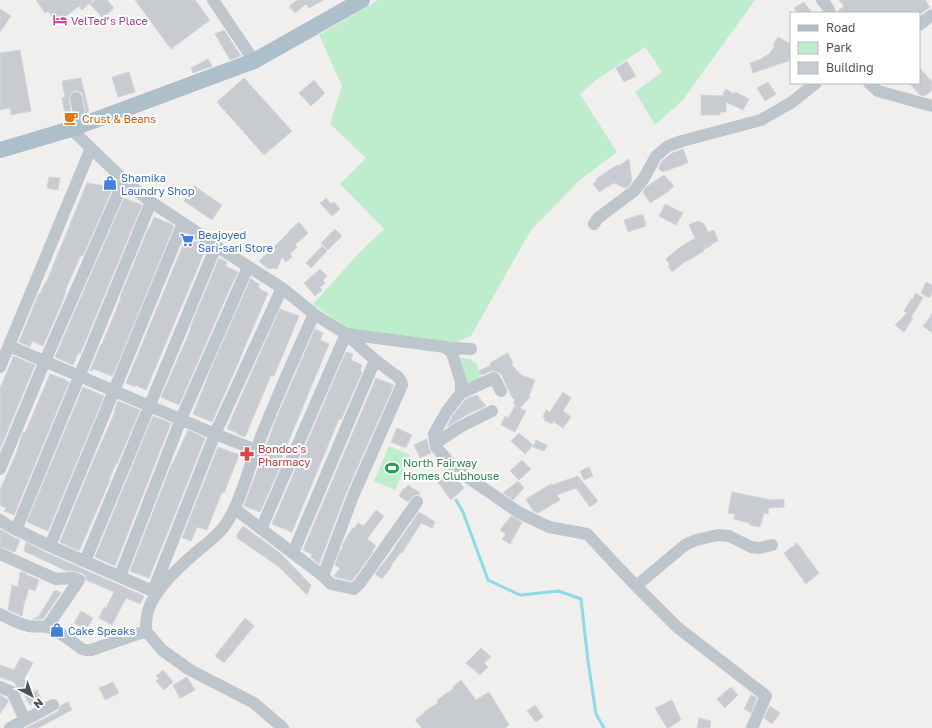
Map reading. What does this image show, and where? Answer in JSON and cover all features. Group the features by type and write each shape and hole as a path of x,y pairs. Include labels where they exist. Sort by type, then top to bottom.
{"main road":[{"path":"0,150 76,127 254,61 362,0"}],"street":[{"path":"213,0 254,61"},
{"path":"822,0 830,12"},
{"path":"920,24 932,15"},
{"path":"594,224 598,218 634,191 644,178 656,156 668,146 761,120 792,102 815,84"},
{"path":"870,84 878,91 932,106"},
{"path":"76,98 76,127 91,148 126,181 151,202 282,288 314,314 346,334 401,381 402,385 353,496 323,576"},
{"path":"0,367 91,148"},
{"path":"0,469 45,361 118,194 126,181"},
{"path":"16,530 151,202"},
{"path":"50,546 183,223"},
{"path":"85,561 216,246"},
{"path":"120,576 181,420 248,267"},
{"path":"282,288 215,434 149,608 146,621 146,632 162,650 190,670 254,703 283,728"},
{"path":"155,592 176,570 212,540 223,528 235,508 256,450 314,314"},
{"path":"346,334 445,347 452,353 458,370 461,382 461,393"},
{"path":"261,529 346,334"},
{"path":"9,346 181,420 256,450"},
{"path":"449,350 454,348 471,349"},
{"path":"293,553 375,360"},
{"path":"501,391 494,378 461,393 447,411 434,434 436,447 460,472 518,512 549,527 587,534 677,627 766,696 752,728"},
{"path":"436,443 460,427 492,411"},
{"path":"235,508 323,576 330,584 354,589 360,583 417,502"},
{"path":"0,520 8,526 50,546 155,592"},
{"path":"636,586 685,545 696,540 718,535 729,536 751,547 759,548 772,545"},
{"path":"0,554 56,579 74,578 79,580 47,627"},
{"path":"0,614 28,626 47,627 55,630 82,649 86,650 91,650 146,632"},
{"path":"0,687 12,692 25,720"},
{"path":"10,728 53,705"}],"green space":[{"path":"378,0 755,0 683,100 655,125 635,92 662,72 645,47 596,80 580,94 617,152 581,179 531,230 471,336 451,344 348,329 313,304 359,253 384,229 340,184 366,158 330,124 342,86 319,35"},
{"path":"458,359 470,359 477,364 482,379 468,386"},
{"name":"North Fairway Homes Clubhouse","path":"389,446 410,455 395,490 374,481"}],"building":[{"path":"36,0 93,0 82,10 79,6 57,23 48,11 45,13"},
{"path":"95,0 107,0 114,8 103,18 90,4"},
{"path":"135,0 195,0 210,20 171,49"},
{"path":"297,0 324,0 309,8 306,4 295,13 289,6"},
{"path":"839,0 925,0 930,7 922,13 837,12 844,6"},
{"path":"804,2 811,12 796,12 794,8"},
{"path":"0,9 11,16 0,32"},
{"path":"224,30 241,56 230,60 215,34"},
{"path":"778,37 790,43 790,57 788,61 753,73 750,63 769,54 775,46 773,45"},
{"path":"20,50 31,111 11,115 10,108 0,110 0,53"},
{"path":"208,59 212,66 193,73 191,68"},
{"path":"627,61 636,76 624,82 616,68"},
{"path":"920,68 932,82 932,90 925,96 920,95 910,84 920,84"},
{"path":"129,72 135,92 118,97 112,77"},
{"path":"81,78 89,112 86,113 82,93 74,91 69,96 72,118 66,120 62,98 65,97 62,81"},
{"path":"244,78 292,131 264,155 217,102"},
{"path":"314,80 325,93 311,106 299,93"},
{"path":"768,82 776,94 765,101 757,88"},
{"path":"726,89 734,94 735,92 749,99 743,110 726,102 726,112 720,112 720,115 701,115 701,95 722,96"},
{"path":"683,149 688,163 662,172 658,168 662,161 672,153"},
{"path":"629,159 632,181 629,186 625,188 614,183 599,192 593,184 597,181 596,179"},
{"path":"664,175 674,186 650,203 643,192 646,187"},
{"path":"49,177 60,178 58,190 47,188"},
{"path":"87,183 113,187 83,256 81,255 72,275 43,346 32,341 30,347 19,342 39,293 40,294 46,283"},
{"path":"194,186 222,205 212,220 184,201"},
{"path":"124,198 142,205 80,354 79,351 73,365 55,357"},
{"path":"326,198 331,204 334,202 340,209 332,216 320,203"},
{"path":"665,204 683,213 676,225 659,216"},
{"path":"643,215 646,226 628,232 624,220"},
{"path":"154,217 174,226 117,365 112,376 94,369 90,371 148,229"},
{"path":"698,221 704,224 708,232 714,230 718,241 711,244 712,245 703,250 704,251 687,260 672,272 666,259 679,248 695,238 689,225"},
{"path":"299,222 308,233 295,245 297,247 290,254 292,257 286,262 282,257 277,269 267,268 259,261"},
{"path":"335,229 342,236 328,250 321,243"},
{"path":"186,238 199,243 206,248 146,390 135,385 135,387 126,383"},
{"path":"322,246 327,251 311,268 306,263"},
{"path":"219,258 227,262 225,266 238,272 179,405 161,397 191,329 190,328"},
{"path":"320,269 327,276 323,280 325,283 320,288 322,290 315,296 304,283"},
{"path":"251,278 259,284 258,286 261,290 268,293 212,422 193,414 213,364"},
{"path":"926,282 932,285 932,293 929,298 921,293"},
{"path":"916,293 923,298 911,317 913,318 904,332 895,325 907,313 904,311"},
{"path":"280,309 299,316 274,376 271,375 245,437 227,429"},
{"path":"932,314 932,333 923,326"},
{"path":"315,329 323,333 320,340 329,344 280,463 282,463 260,512 244,506 276,419"},
{"path":"346,352 353,354 351,360 362,365 360,371 362,372 341,420 339,419 292,532 272,524"},
{"path":"508,353 513,363 511,364 521,375 535,380 529,396 530,397 520,408 526,411 515,432 501,425 505,416 508,418 515,406 518,407 513,403 515,400 512,397 501,374 491,371 482,375 479,371 491,365 490,363"},
{"path":"13,356 35,365 0,449 0,388"},
{"path":"50,374 69,382 14,515 4,511 6,508 0,505 0,490 16,454 23,432 25,433"},
{"path":"376,378 394,385 346,493 319,564 311,557 312,554 303,550"},
{"path":"83,387 104,396 48,531 27,522"},
{"path":"563,392 571,398 563,411 571,417 563,428 553,421 552,424 544,420 545,418 543,417 546,410 550,412"},
{"path":"477,395 486,406 468,414 447,427 453,415 466,399"},
{"path":"118,401 140,410 79,551 60,542 115,412 114,411"},
{"path":"153,416 171,423 115,566 95,557"},
{"path":"397,428 412,435 406,447 391,442"},
{"path":"188,430 205,438 149,578 130,571 172,463"},
{"path":"519,433 533,445 525,454 511,441"},
{"path":"427,439 431,453 420,458 414,445"},
{"path":"536,440 547,445 544,451 533,447"},
{"path":"218,447 239,455 224,493 222,492 207,530 197,527 191,541 182,538"},
{"path":"522,460 531,469 519,480 510,471"},
{"path":"589,467 593,476 584,480 580,471"},
{"path":"447,471 456,478 464,488 451,500 436,480"},
{"path":"578,476 598,501 590,507 576,488 557,495 560,500 538,513 533,511 526,499 551,484 552,485"},
{"path":"518,481 524,488 513,500 503,493"},
{"path":"408,485 420,493 419,495 414,495 408,502 399,496"},
{"path":"732,492 771,500 784,499 784,507 769,508 768,514 764,513 760,527 750,525 750,523 734,519 735,514 728,513"},
{"path":"376,510 384,516 367,539 376,546 372,551 373,552 352,581 334,576 340,568 335,565 348,535 358,523 364,526"},
{"path":"419,512 435,522 432,528 421,523 402,553 401,552 382,579 375,574 395,548"},
{"path":"511,516 522,522 510,544 502,539 506,534 500,530"},
{"path":"243,526 280,553 311,585 307,595 279,567 237,538 237,535"},
{"path":"0,529 20,540 15,552 0,547"},
{"path":"26,542 47,553 144,596 140,604 126,598 112,625 99,618 114,592 86,580 85,575 82,573 67,571 24,551"},
{"path":"797,543 819,573 806,584 784,553"},
{"path":"20,572 39,580 35,591 29,589 22,616 8,610 12,585 18,587"},
{"path":"55,590 61,593 43,619 33,619 39,616"},
{"path":"81,611 93,618 86,630 74,623"},
{"path":"245,618 254,626 224,663 215,656"},
{"path":"481,648 491,657 484,663 488,667 480,675 466,663"},
{"path":"21,657 33,663 24,679 32,693 37,690 41,699 30,705 14,682 0,677 0,665 14,670"},
{"path":"163,670 173,682 164,690 156,681 159,678 156,676"},
{"path":"187,677 195,690 180,698 173,685"},
{"path":"461,680 476,700 489,692 509,725 505,728 422,728 415,720 438,703 437,700 454,688 453,687"},
{"path":"113,682 119,693 105,700 99,688"},
{"path":"731,687 738,695 725,708 717,699"},
{"path":"0,695 8,700 8,702 0,714"},
{"path":"751,695 757,698 751,713 744,709"},
{"path":"672,700 681,720 667,728 655,708"},
{"path":"68,702 72,710 38,728 26,728 57,712 60,706"},
{"path":"535,705 543,717 536,722 527,711"},
{"path":"770,706 780,713 772,724 764,718"},
{"path":"699,718 711,721 710,728 697,728"}],"waterway":[{"path":"456,500 463,512 488,580 520,595 559,591 581,599 596,714 604,728"}],"place":[{"name":"VelTed’s Place","path":"60,20"},
{"name":"Crust & Beans","path":"71,118"},
{"name":"Shamika Laundry Shop","path":"110,183"},
{"name":"Beajoyed Sari-sari Store","path":"187,240"},
{"name":"Bondoc's Pharmacy","path":"247,454"},
{"name":"North Fairway Homes Clubhouse","path":"392,468"},
{"name":"Cake Speaks","path":"57,630"}]}
